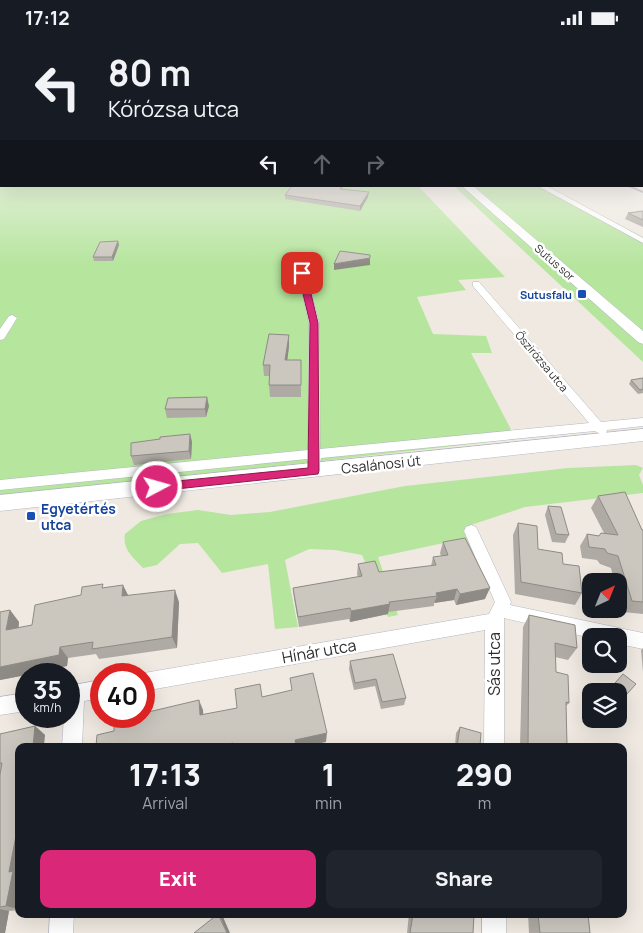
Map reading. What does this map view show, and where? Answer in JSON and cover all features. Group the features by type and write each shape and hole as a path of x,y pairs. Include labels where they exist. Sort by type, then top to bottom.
{"street":[{"name":"Sutus sor","path":"468,187 643,339"},
{"path":"543,187 643,241"},
{"path":"302,273 314,323 314,463"},
{"name":"Őszirózsa utca","path":"476,284 603,433"},
{"path":"0,337 12,318"},
{"path":"0,485 314,463 603,433 643,422"},
{"name":"Csalánosi út","path":"582,442 603,433 643,435"},
{"name":"Csalánosi út","path":"0,503 314,463 582,442 643,444"},
{"name":"Sás utca","path":"471,531 502,602 496,615 494,743"},
{"path":"496,615 643,641"},
{"name":"Hínár utca","path":"155,680 496,615"},
{"path":"0,706 15,704"},
{"path":"72,728 72,743"},
{"path":"61,933 62,918"},
{"path":"494,918 494,933"}],"green space":[{"path":"0,187 419,187 505,277 458,280 466,290 417,297 433,334 486,336 492,353 471,353 516,439 0,497"},
{"path":"455,187 548,187 643,237 643,362"},
{"path":"636,465 643,468 639,475 643,485 643,493 525,507 465,527 485,572 477,572 458,540 378,557 398,615 388,617 362,555 335,550 309,549 285,560 298,627 275,629 268,564 222,573 198,543 180,544 157,565 143,568 129,553 125,544 125,534 141,521 167,514 198,510 231,515 270,512 405,486 568,468"}],"building":[{"path":"291,187 341,187 340,189 369,192 360,206 285,195"},
{"path":"643,211 643,220 628,213"},
{"path":"118,241 112,257 93,257 100,242"},
{"path":"340,251 370,255 370,258 334,264"},
{"path":"269,334 289,335 285,360 301,360 301,385 269,385 270,365 263,365"},
{"path":"643,378 643,389 640,390 631,380"},
{"path":"207,397 205,409 165,409 168,398"},
{"path":"190,434 189,451 131,456 131,443 160,439 160,437"},
{"path":"625,492 643,530 643,602 632,601 628,588 628,573 623,573 618,556 607,553 605,549 589,547 587,534 599,536 601,533 618,535 598,496"},
{"path":"548,506 561,507 569,535 556,534"},
{"path":"518,523 537,526 538,549 562,553 563,564 579,566 582,593 521,582"},
{"path":"465,538 490,588 460,594 457,589 436,593 437,596 389,602 390,604 351,611 350,608 298,617 293,588 362,576 358,564 375,561 379,572 436,565 433,557 448,555 443,542"},
{"path":"103,584 102,588 123,585 122,596 175,590 172,637 92,649 93,642 60,647 59,655 0,667 0,612 10,610 6,630 32,625 35,605 81,595 82,587"},
{"path":"529,615 575,625 577,648 555,643 556,672 568,675 569,703 566,702 567,743 528,743"},
{"path":"393,654 406,698 382,702 376,679 355,683 350,661"},
{"path":"313,673 327,733 295,740 296,743 96,743 97,735 114,731 114,728 155,728 155,710 199,700 200,715 237,708 235,689 260,684 262,697 292,690 290,678"},
{"path":"623,674 636,684 627,694 627,683 615,683"},
{"path":"460,727 481,733 480,743 457,743"},
{"path":"35,728 33,743 15,743 15,841 9,872 13,871 6,906 0,907 0,775 2,763 0,763 0,734"},
{"path":"213,918 220,918 227,933 194,933"},
{"path":"412,918 474,918 473,933 410,933"},
{"path":"538,918 588,918 590,933 540,933"}],"railway":[{"path":"631,187 643,192"}],"place":[{"name":"Sutusfalu","path":"582,294"},
{"name":"Egyetértés utca","path":"31,516"}],"route":[{"path":"157,487 314,471 314,323 302,273"}]}
